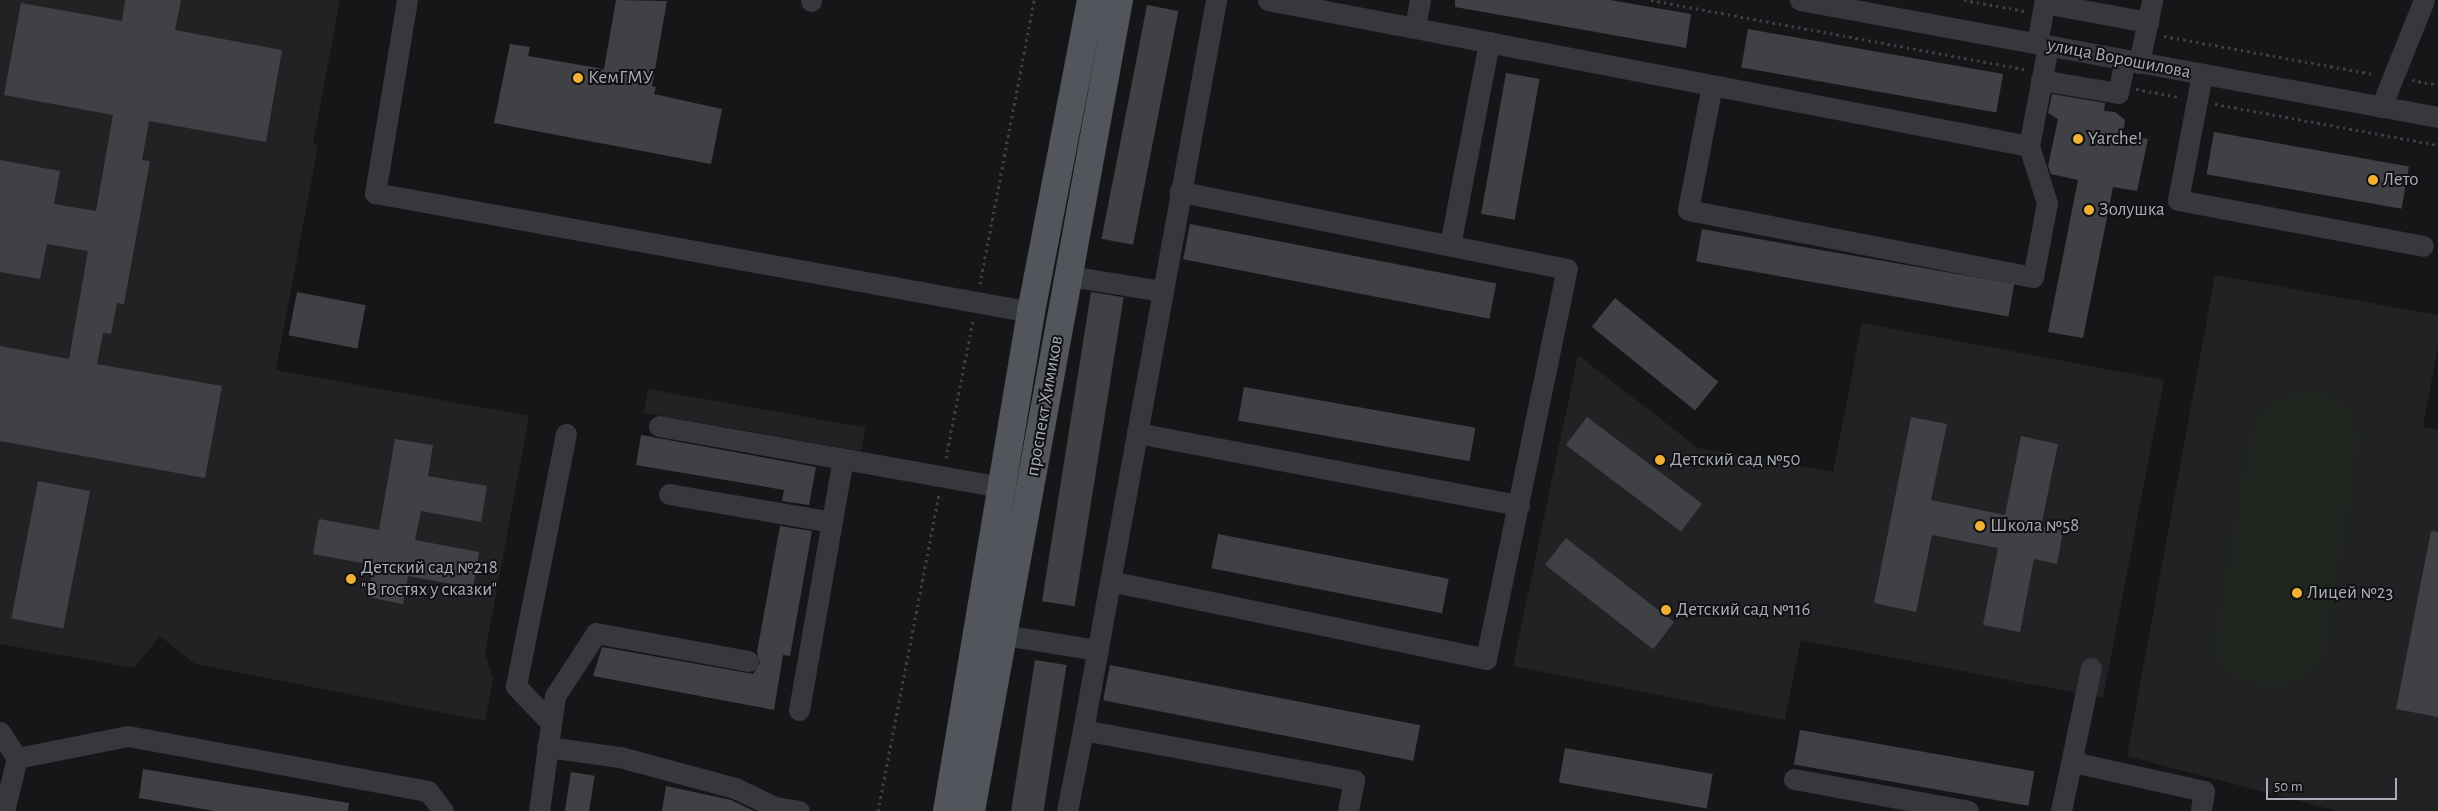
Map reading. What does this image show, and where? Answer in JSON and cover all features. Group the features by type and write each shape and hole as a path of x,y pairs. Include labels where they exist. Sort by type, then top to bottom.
{"main road":[{"name":"проспект Химиков","path":"947,811 1031,312 1091,0"},
{"name":"проспект Химиков","path":"971,811 1119,0"}],"street":[{"path":"407,0 376,193 1031,312"},
{"path":"1067,811 1216,0"},
{"path":"1268,0 2029,146"},
{"path":"1415,28 1420,0"},
{"name":"улица Ворошилова","path":"1800,0 2438,118"},
{"path":"2042,80 2118,93 2147,27 2152,0"},
{"path":"2381,107 2424,0"},
{"path":"1712,85 1688,210 2033,277 2047,203 2029,146 2042,80 2044,6 2147,27"},
{"path":"1450,246 1489,42"},
{"path":"2202,74 2178,200 2423,246"},
{"path":"1110,581 1486,659 1520,506 1567,269 1180,192"},
{"path":"1069,276 1163,291"},
{"path":"659,426 1001,487"},
{"path":"1137,433 1520,506"},
{"path":"550,722 516,686 566,434"},
{"path":"799,710 843,459"},
{"path":"669,494 832,522"},
{"path":"539,811 555,696 596,633 748,661"},
{"path":"1003,635 1098,650"},
{"path":"2061,811 2073,762 2091,668"},
{"path":"1083,730 1354,780 1348,811"},
{"path":"0,732 17,758 4,811"},
{"path":"17,758 128,736 428,791 443,811"},
{"path":"547,746 620,757 735,788 775,809 799,811"},
{"path":"2073,762 2204,791 2201,811"},
{"path":"1794,779 1968,811"}],"path":[{"path":"878,811 1034,0"},
{"path":"1964,0 2044,6"},
{"path":"2147,27 2438,85"}],"shaded area":[{"path":"0,0 340,0 313,144 318,145 276,370 529,416 485,654 493,679 485,721 195,664 160,636 134,668 0,644"},
{"name":"Лицей №23","path":"2215,275 2438,315 2438,346 2423,427 2438,430 2438,811 2337,811 2127,756"},
{"path":"1862,323 2164,380 2103,698 1801,640 1785,720 1513,666 1578,355 1698,448 1833,472"},
{"path":"648,389 866,427 861,451 644,413"},
{"path":"2306,392 2330,394 2347,408 2359,437 2329,630 2324,654 2311,669 2290,684 2254,684 2234,676 2222,667 2213,649 2254,419 2268,403"}],"building":[{"path":"125,0 181,0 175,30 282,50 266,142 149,121 142,160 150,161 124,304 117,303 111,334 103,333 97,364 222,386 205,478 0,441 0,346 69,359 88,251 47,244 40,279 0,272 0,160 60,171 54,204 96,211 113,115 4,95 21,3 122,21"},
{"name":"КемГМУ","path":"616,0 667,1 652,86 656,87 654,94 722,109 711,164 494,123 510,44 530,47 528,56 604,69"},
{"path":"1455,0 1610,0 1691,14 1686,48 1455,7"},
{"path":"1147,5 1178,11 1133,245 1102,239"},
{"path":"1748,29 2003,74 1996,112 1741,67"},
{"path":"1506,73 1539,79 1515,220 1481,214"},
{"path":"2052,94 2105,103 2104,111 2115,112 2125,120 2123,134 2148,139 2137,191 2113,187 2083,338 2048,332 2078,180 2051,174 2048,166 2058,119 2048,113"},
{"path":"2214,132 2409,166 2402,209 2207,174"},
{"path":"1190,224 1496,284 1489,319 1183,259"},
{"path":"1702,229 2014,284 2008,317 1696,261"},
{"path":"297,292 366,305 357,349 289,335"},
{"path":"1091,292 1124,297 1075,606 1042,601"},
{"path":"1615,298 1718,382 1695,410 1592,327"},
{"path":"1244,387 1475,428 1470,461 1238,420"},
{"path":"1587,417 1702,504 1681,532 1566,445"},
{"path":"1911,417 1947,424 1931,500 2005,515 2021,436 2058,444 2041,527 2063,531 2057,564 2034,559 2020,632 1983,625 1998,548 1932,535 1916,612 1874,603"},
{"path":"641,435 816,467 809,505 782,501 784,490 636,465"},
{"path":"395,439 433,445 428,476 487,486 481,522 421,511 415,540 479,552 473,588 408,576 403,604 368,597 373,565 313,554 319,519 379,530"},
{"path":"38,481 90,491 63,629 11,618"},
{"path":"780,526 812,531 790,656 783,655 774,710 593,676 602,647 753,674 760,663 757,652"},
{"path":"2431,531 2438,532 2438,717 2396,709"},
{"path":"1218,534 1449,579 1442,613 1211,568"},
{"path":"1566,538 1674,622 1653,649 1545,565"},
{"path":"1035,660 1067,665 1043,811 1011,811"},
{"path":"1110,665 1420,725 1413,761 1103,700"},
{"path":"1800,730 2034,771 2028,806 1794,764"},
{"path":"1565,748 1713,774 1707,809 1559,782"},
{"path":"143,769 349,803 348,811 214,811 139,798"},
{"path":"571,772 595,776 589,811 565,811"},
{"path":"666,786 731,800 754,811 662,811"}],"place":[{"name":"КемГМУ","path":"578,78"},
{"name":"Yarche!","path":"2078,139"},
{"name":"Лето","path":"2373,180"},
{"name":"Золушка","path":"2089,210"},
{"name":"Детский сад №50","path":"1660,460"},
{"name":"Школа №58","path":"1980,526"},
{"name":"Детский сад №218 \"В гостях у сказки\"","path":"351,579"},
{"name":"Лицей №23","path":"2297,593"},
{"name":"Детский сад №116","path":"1666,610"}]}
